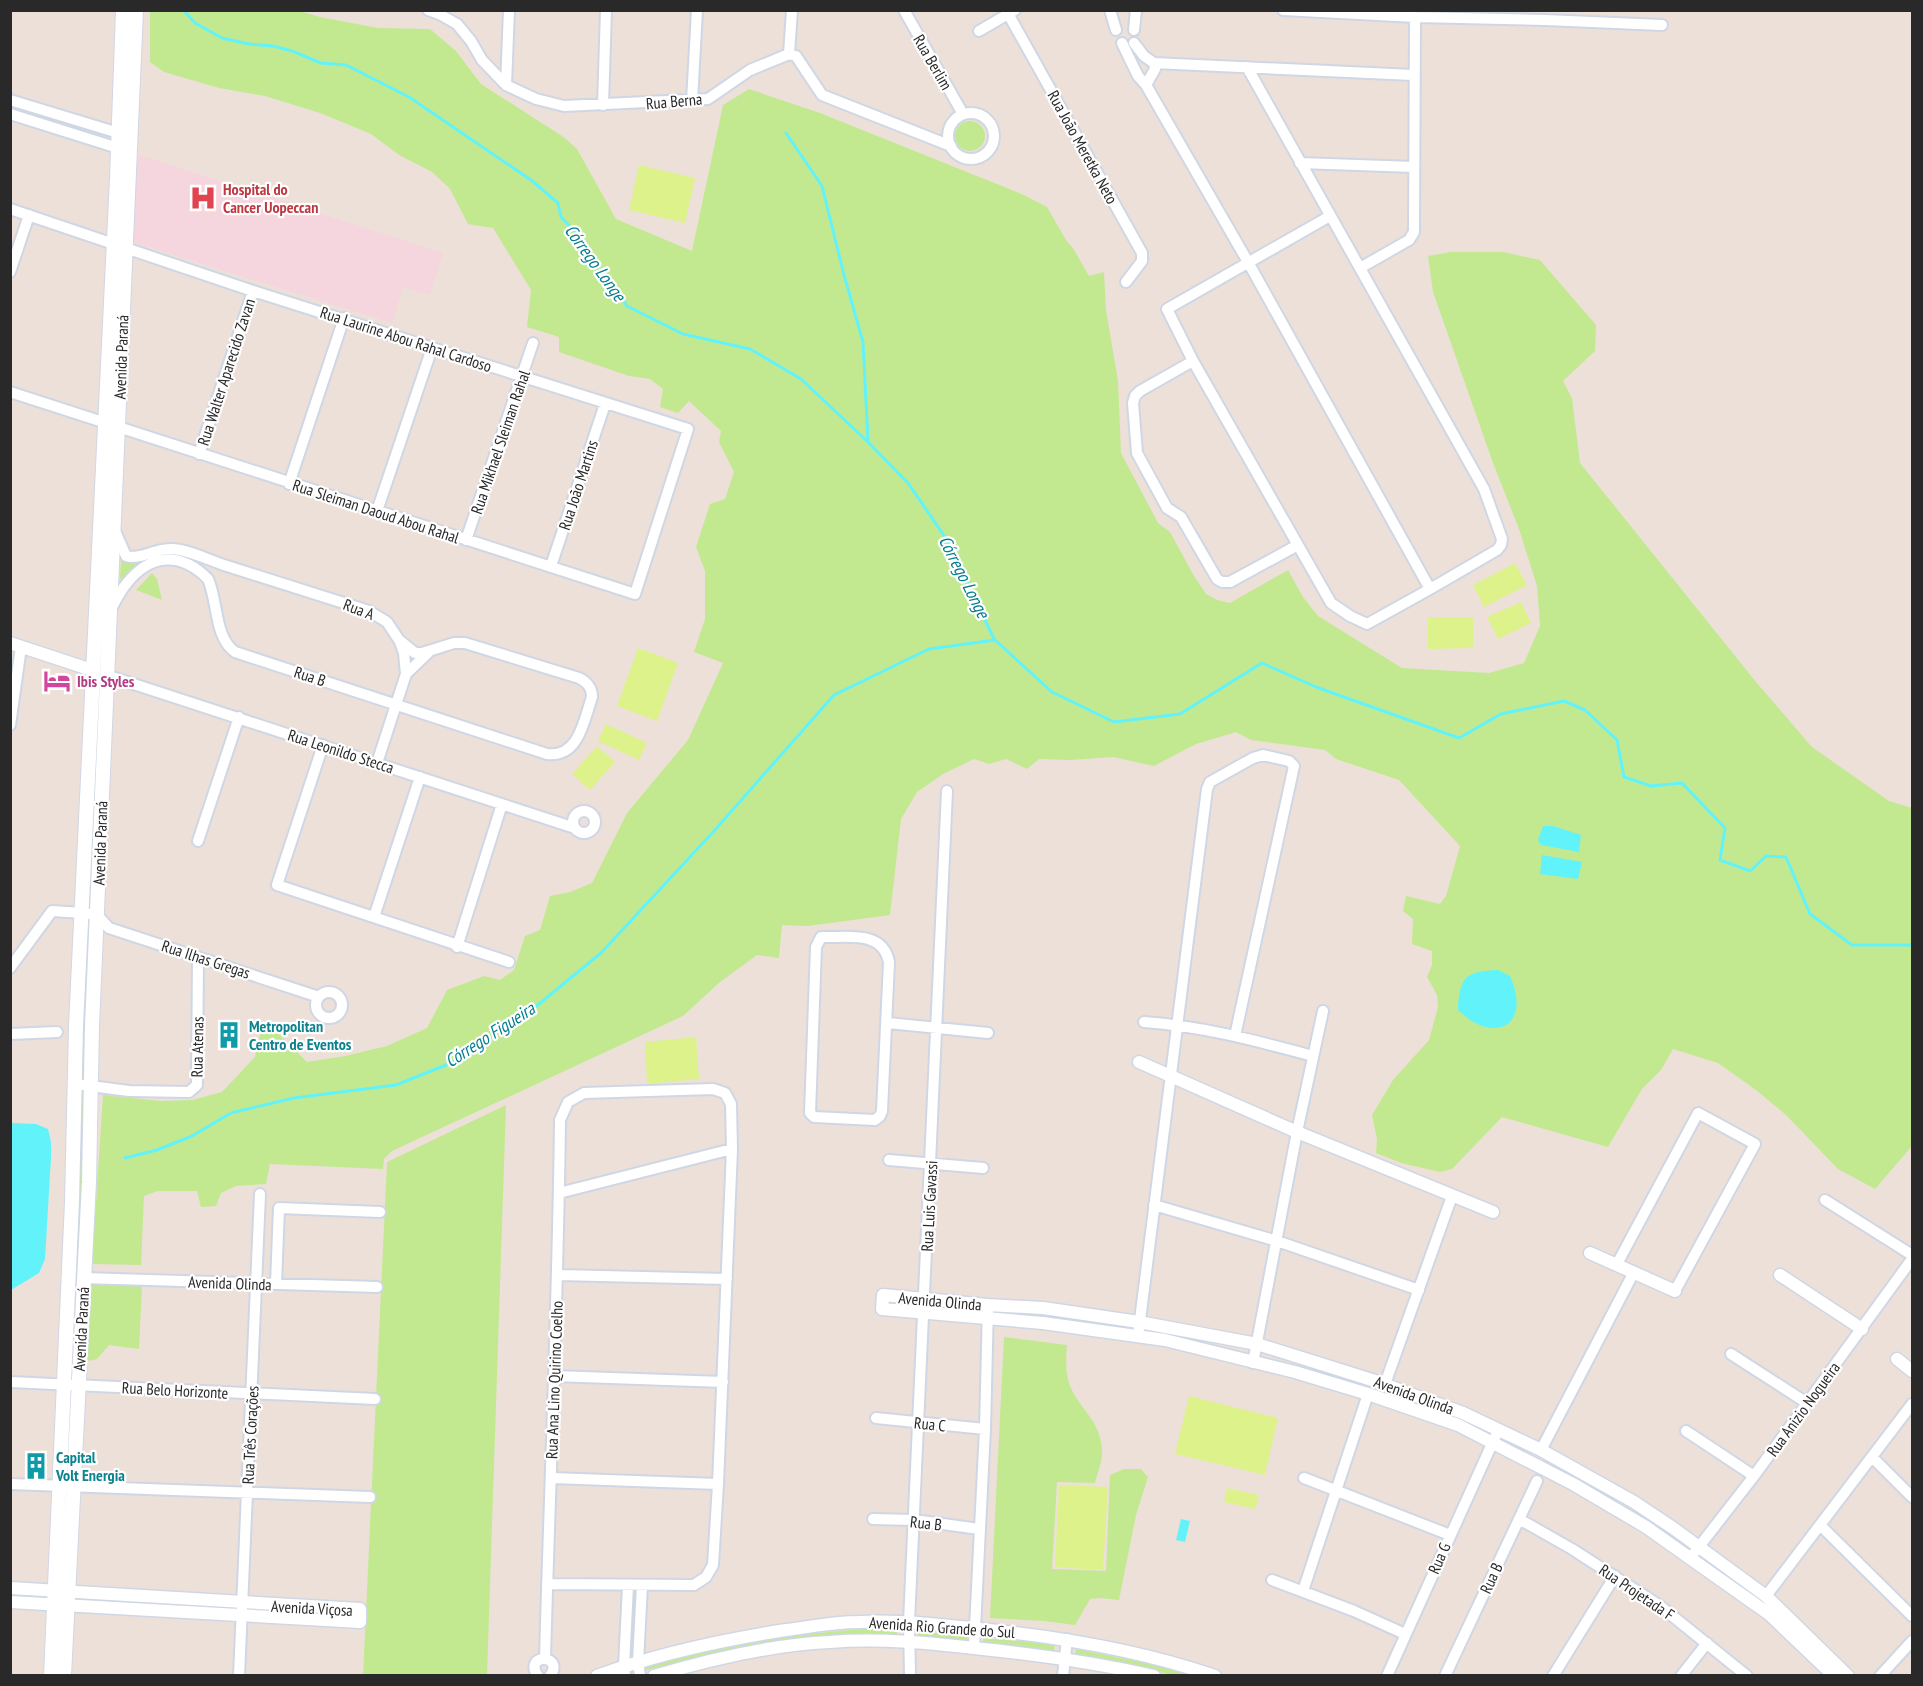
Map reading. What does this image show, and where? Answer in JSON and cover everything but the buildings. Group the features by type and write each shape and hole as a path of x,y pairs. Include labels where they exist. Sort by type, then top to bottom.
{"main road":[{"name":"Avenida Paraná","path":"51,1676 74,1487 89,1182 92,670 111,425 120,245 124,142 123,10"},
{"name":"Avenida Paraná","path":"124,142 136,10"},
{"name":"Avenida Paraná","path":"64,1676 59,1487 76,1026 90,914 110,612 114,525 111,425"},
{"path":"92,670 106,675"}],"street":[{"name":"Rua Berna","path":"428,10 457,24 471,41 482,60 506,85 536,99 564,106 708,99 750,70 789,54"},
{"path":"506,85 509,10"},
{"path":"603,105 606,10"},
{"path":"692,101 697,10"},
{"path":"792,10 789,54 796,56 822,95 951,146"},
{"name":"Rua Berlim","path":"904,10 963,114"},
{"path":"1110,10 1116,30"},
{"path":"1134,30 1136,10"},
{"path":"1283,10 1415,17 1542,15 1662,25"},
{"path":"979,31 1010,12"},
{"name":"Rua João Meretka Neto","path":"1010,12 1142,253 1142,261 1126,282"},
{"path":"1360,268 1409,240 1414,232 1415,17"},
{"path":"1413,75 1154,63 1136,46 1124,48 1138,76 1146,85 1248,262 1430,589"},
{"path":"1146,85 1155,69 1154,63"},
{"path":"1247,67 1484,489 1502,539 1497,550 1367,624 1331,603 1296,546 1193,362 1167,309 1330,216"},
{"path":"10,100 124,142"},
{"path":"10,114 124,142"},
{"path":"963,114 979,114 991,124 993,132 990,147 978,157 970,158 956,152 951,146 948,134 950,127 957,117 963,114"},
{"path":"1300,163 1414,167"},
{"name":"Rua Laurine Abou Rahal Cardoso","path":"10,208 253,291 688,429 635,594"},
{"path":"10,272 29,215"},
{"name":"Rua Walter Aparecido Zavan","path":"199,454 253,291"},
{"path":"289,484 344,318"},
{"name":"Rua Mikhael Sleiman Rahal","path":"466,540 533,343"},
{"path":"377,511 432,348"},
{"path":"1193,362 1140,391 1133,403 1137,453 1167,508 1181,517 1217,579 1222,582 1230,582 1296,546"},
{"name":"Rua Sleiman Daoud Abou Rahal","path":"10,392 635,594"},
{"name":"Rua João Martins","path":"551,566 605,404"},
{"path":"114,525 126,556 138,557 144,568"},
{"name":"Rua A","path":"138,557 160,549 175,549 369,610 387,622 399,640 415,653 431,651 454,643 465,643 584,681 592,691 592,697 577,739"},
{"path":"110,612 127,583 144,568 161,560 174,559 202,574 215,563"},
{"name":"Rua B","path":"202,574 210,585 225,642 235,652 547,753 564,751 577,739"},
{"path":"377,764 406,674 404,653 399,640"},
{"path":"10,725 16,645 92,670"},
{"path":"406,674 431,651"},
{"name":"Rua Leonildo Stecca","path":"106,675 558,822 574,823"},
{"path":"198,841 239,717"},
{"path":"323,745 277,885 509,963"},
{"path":"1138,1336 1208,789 1210,782 1253,758 1263,755 1289,761 1294,766 1235,1036"},
{"path":"374,917 420,777"},
{"name":"Rua Luis Gavassi","path":"909,1641 947,790"},
{"path":"457,947 502,804"},
{"path":"10,968 52,911 90,914"},
{"name":"Rua Ilhas Gregas","path":"90,914 109,928 319,997"},
{"path":"821,938 867,939 883,945 889,963 888,1023 880,1116 875,1120 814,1117 810,1113 816,947 821,938"},
{"name":"Rua Atenas","path":"75,1084 129,1091 189,1092 194,1089 197,1085 198,957"},
{"path":"1253,1363 1297,1132 1323,1011"},
{"path":"1144,1022 1178,1024 1313,1056"},
{"path":"888,1023 988,1033"},
{"path":"10,1034 57,1032"},
{"path":"1139,1062 1297,1132 1493,1212"},
{"name":"Rua Ana Lino Quirino Coelho","path":"544,1658 558,1275 560,1120 568,1102 584,1093 713,1089 725,1093 731,1104 732,1149"},
{"path":"1590,1252 1675,1291 1755,1144 1698,1113 1617,1264"},
{"path":"547,1584 694,1585 706,1577 713,1565 732,1149 559,1193"},
{"path":"889,1160 983,1168"},
{"name":"Rua Três Corações","path":"239,1676 260,1194"},
{"path":"1385,1384 1452,1196"},
{"path":"1825,1200 1912,1257"},
{"path":"1154,1205 1277,1241 1419,1290"},
{"path":"276,1284 279,1208 380,1212"},
{"name":"Rua Anizio Nogueira","path":"1691,1557 1754,1476 1912,1257"},
{"path":"1541,1450 1634,1272"},
{"path":"558,1275 727,1279"},
{"path":"1780,1275 1862,1329"},
{"name":"Avenida Olinda","path":"83,1278 376,1287"},
{"name":"Avenida Olinda","path":"1834,1676 1788,1631 1758,1606 1627,1514 1458,1425 1295,1372 1165,1340 1043,1323 882,1309 883,1295 1042,1308 1139,1322 1257,1344 1385,1384 1462,1413 1541,1450 1634,1502 1699,1546 1766,1596 1848,1676"},
{"path":"974,1648 985,1429 988,1305"},
{"path":"1731,1354 1807,1403"},
{"path":"1897,1359 1912,1371"},
{"path":"1318,1380 1322,1364"},
{"path":"554,1376 723,1382"},
{"name":"Rua Belo Horizonte","path":"10,1382 375,1400"},
{"path":"1303,1591 1368,1394"},
{"path":"1758,1606 1912,1404"},
{"name":"Rua C","path":"876,1418 985,1429"},
{"name":"Rua G","path":"1387,1676 1499,1429"},
{"path":"1686,1431 1754,1476"},
{"path":"1872,1457 1912,1497"},
{"path":"1573,1484 1579,1472"},
{"path":"551,1478 718,1484"},
{"path":"1304,1478 1450,1535"},
{"name":"Rua B","path":"1445,1676 1537,1481"},
{"path":"10,1484 370,1497"},
{"name":"Rua B","path":"873,1519 914,1521 979,1529"},
{"name":"Rua Projetada F","path":"1519,1519 1572,1549 1660,1606 1747,1676"},
{"path":"1820,1525 1912,1616"},
{"path":"1552,1676 1615,1576"},
{"path":"1272,1580 1405,1634"},
{"path":"640,1676 638,1662 642,1585"},
{"path":"624,1671 628,1586"},
{"name":"Avenida Viçosa","path":"10,1588 61,1598 242,1610 360,1622 360,1609 242,1610"},
{"name":"Avenida Viçosa","path":"10,1602 61,1598"},
{"name":"Avenida Rio Grande do Sul","path":"597,1676 624,1671 638,1662 708,1643 801,1628 857,1622 909,1622 1067,1639 1136,1652 1215,1676"},
{"path":"1063,1676 1067,1639"},
{"path":"909,1641 910,1676"},
{"name":"Avenida Rio Grande do Sul","path":"654,1676 701,1662 783,1647 827,1642 909,1641 1065,1658 1154,1676"},
{"path":"1880,1676 1912,1641"},
{"path":"1681,1676 1707,1643"},
{"path":"538,1676 534,1671 535,1665 538,1660 544,1658 550,1660 553,1665 550,1676"}],"shaded area":[{"name":"Hospital do Cancer Uopeccan","path":"136,154 443,253 430,295 403,287 392,323 132,242"}],"green space":[{"path":"150,11 300,11 378,28 430,29 456,51 481,84 565,138 577,149 616,219 692,251 723,105 749,89 820,113 1024,195 1047,207 1089,276 1104,272 1106,310 1118,381 1121,453 1158,523 1170,532 1206,594 1230,603 1288,570 1303,597 1318,616 1402,668 1489,673 1524,663 1540,626 1537,586 1519,529 1493,463 1433,292 1428,256 1451,252 1503,252 1540,260 1596,325 1595,351 1563,381 1572,398 1580,463 1756,682 1812,747 1889,801 1912,808 1912,1146 1875,1189 1838,1169 1786,1115 1718,1063 1673,1049 1661,1070 1642,1089 1608,1147 1502,1117 1452,1169 1440,1172 1401,1163 1376,1153 1377,1139 1372,1115 1393,1080 1429,1040 1438,1007 1437,995 1427,977 1432,965 1432,951 1412,944 1413,919 1403,911 1406,896 1440,904 1446,896 1460,846 1399,780 1336,759 1325,750 1251,740 1236,732 1196,744 1154,766 1113,757 1070,760 1039,759 1027,769 1006,759 989,764 974,759 943,774 917,792 901,819 890,915 808,926 782,925 779,958 757,955 720,982 683,1016 392,1151 384,1159 383,1169 270,1164 266,1184 236,1186 221,1193 216,1206 201,1207 197,1191 158,1191 144,1196 141,1265 92,1264 103,1095 161,1101 192,1100 222,1092 255,1057 261,1031 276,1031 307,1062 387,1046 427,1028 447,990 484,976 500,980 514,970 525,936 540,930 550,896 570,892 592,883 627,813 688,740 723,663 694,652 705,619 705,571 696,547 710,504 725,499 734,472 719,442 721,431 689,401 678,413 660,407 663,389 650,379 629,376 559,352 559,337 527,327 531,290 493,228 468,224 450,189 432,172 399,155 371,134 320,113 265,96 219,88 164,72 150,62"},
{"path":"970,121 976,122 984,130 984,142 976,150 970,151 964,150 956,142 955,136 956,130 964,122"},
{"path":"639,165 695,178 685,223 629,210"},
{"path":"121,559 139,560 141,565 120,580"},
{"path":"1515,563 1527,585 1484,607 1473,585"},
{"path":"152,573 157,579 162,600 136,590"},
{"path":"1521,602 1531,623 1498,639 1487,617"},
{"path":"1428,617 1473,617 1473,648 1428,649"},
{"path":"638,648 678,663 657,721 617,706"},
{"path":"100,676 92,907 88,906"},
{"path":"606,724 647,743 639,760 598,741"},
{"path":"597,746 615,762 590,790 572,774"},
{"path":"92,917 86,1022 84,1022 87,919"},
{"path":"84,1036 87,1036 83,1185 73,1375 69,1377"},
{"path":"696,1037 699,1079 647,1084 645,1042"},
{"path":"506,1105 487,1675 363,1676 387,1162"},
{"path":"88,1283 142,1286 139,1349 109,1345 97,1359 89,1361 84,1356"},
{"path":"1004,1337 1067,1345 1066,1360 1070,1386 1094,1424 1101,1441 1102,1459 1095,1483 1057,1482 1052,1569 1106,1571 1110,1475 1124,1469 1141,1469 1148,1477 1136,1515 1119,1600 1090,1599 1075,1625 990,1618"},
{"path":"1189,1396 1278,1418 1265,1475 1175,1454"},
{"path":"1059,1485 1108,1487 1103,1570 1055,1567"},
{"path":"1227,1488 1259,1495 1255,1509 1224,1502"},
{"path":"867,1629 897,1630 897,1635 832,1637 769,1644 642,1671 642,1667 753,1643 810,1634"},
{"path":"919,1631 969,1637 968,1643 918,1638"},
{"path":"983,1638 1055,1644 1054,1652 983,1645"},
{"path":"1076,1649 1195,1675 1173,1675 1075,1655"}],"water":[{"path":"1543,826 1553,826 1581,835 1579,852 1541,845 1538,840"},
{"path":"1542,855 1582,862 1578,879 1540,874"},
{"path":"1498,970 1510,976 1516,993 1516,1007 1513,1018 1506,1025 1497,1028 1485,1027 1472,1021 1458,1010 1460,990 1466,978 1472,974"},
{"path":"11,1123 36,1124 48,1129 51,1158 45,1259 39,1273 11,1290"},
{"path":"1181,1519 1190,1521 1185,1542 1176,1540"}],"waterway":[{"name":"Córrego Longe","path":"183,10 195,23 222,38 273,46 321,63 346,65 409,97 531,180 558,203 561,217 580,237 593,266 611,282 627,306 683,334 750,349 801,379 908,483 947,540 994,639"},
{"path":"786,133 822,186 863,342 868,441"},
{"name":"Córrego Figueira","path":"125,1158 157,1150 192,1136 231,1113 294,1098 396,1085 451,1063 528,1013 601,953 714,831 834,695 929,649 995,640 1052,692 1114,722 1180,714 1262,663 1316,687 1459,738 1501,714 1564,701 1585,710 1617,740 1624,777 1651,786 1682,783 1725,828 1720,860 1750,871 1766,856 1786,857 1810,914 1852,945 1912,945"}],"place":[{"name":"Hospital do Cancer Uopeccan","path":"203,198"},
{"name":"Ibis Styles","path":"57,681"},
{"name":"Metropolitan Centro de Eventos","path":"229,1035"},
{"name":"Capital Volt Energia","path":"36,1466"}]}
